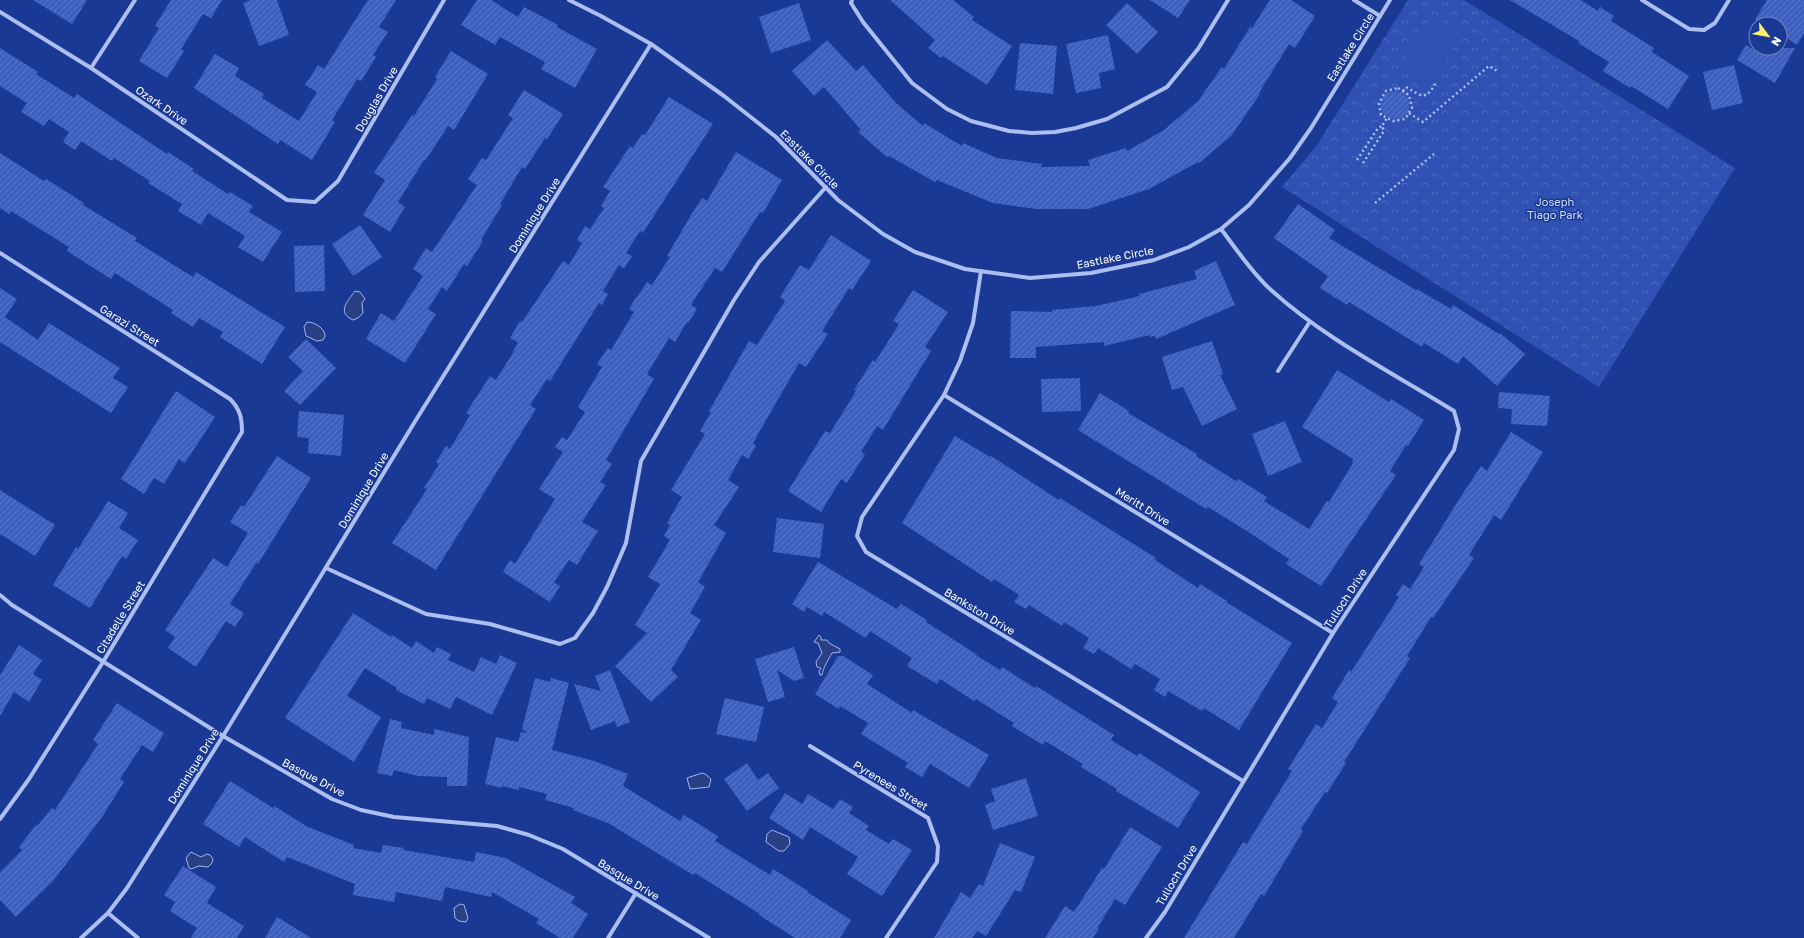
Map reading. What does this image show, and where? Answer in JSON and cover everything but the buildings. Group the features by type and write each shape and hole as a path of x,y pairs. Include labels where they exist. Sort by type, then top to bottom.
{"street":[{"path":"91,68 135,0"},
{"name":"Douglas Drive","path":"315,202 338,181 444,0"},
{"name":"Eastlake Circle","path":"569,0 651,44 724,96 776,137 838,200 883,234 915,252 965,269 1030,278 1091,273 1154,260 1189,246 1221,229 1249,205 1290,158 1311,128 1390,0"},
{"path":"852,0 851,3 863,22 912,83 941,105 971,121 1008,131 1032,133 1055,132 1076,128 1107,119 1167,87 1198,49 1228,0"},
{"path":"1354,0 1380,16"},
{"path":"1642,0 1689,29 1704,30 1715,23 1729,0"},
{"name":"Ozark Drive","path":"0,12 91,68 287,200 315,202"},
{"name":"Dominique Drive","path":"81,938 108,913 127,888 223,736 419,415 651,44"},
{"path":"326,568 426,614 490,624 560,644 575,638 593,613 607,587 626,543 641,461 715,332 758,262 826,188"},
{"name":"Tulloch Drive","path":"1146,938 1165,912 1332,633 1454,450 1459,429 1454,411 1309,323 1270,289 1247,263 1221,229"},
{"name":"Garazi Street","path":"0,253 230,399 238,407 242,419"},
{"name":"Bankston Drive","path":"982,271 973,323 960,361 944,395 862,517 856,536 866,552 1243,781"},
{"path":"1278,371 1309,323"},
{"name":"Meritt Drive","path":"944,395 1332,633"},
{"name":"Citadelle Street","path":"0,819 29,779 103,662 242,432 242,419"},
{"name":"Basque Drive","path":"0,595 12,606 223,736 332,799 361,810 394,817 497,826 529,835 563,849 709,938"},
{"name":"Pyrenees Street","path":"810,746 928,818 938,846 937,862 886,938"},
{"path":"608,938 636,893"},
{"path":"108,913 138,938"}],"path":[{"path":"1409,113 1423,122 1489,66 1499,72"},
{"path":"1404,91 1406,87 1421,96 1426,96 1431,92 1436,82"},
{"path":"1398,88 1404,91 1409,95 1412,108 1405,119 1393,121 1381,115 1379,103 1386,91 1398,88"},
{"path":"1358,160 1378,128 1382,126 1387,118"},
{"path":"1363,164 1384,131 1382,126"},
{"path":"1375,203 1434,154"}],"green space":[{"name":"Joseph Tiago Park","path":"1408,0 1464,0 1735,168 1599,387 1282,187 1317,145"},
{"path":"1433,15 1462,33 1430,86 1401,67"}],"shaded area":[{"path":"355,291 360,292 365,299 362,303 363,313 358,318 353,320 345,314 344,310 347,302"},
{"path":"307,322 316,324 323,330 325,336 323,340 317,341 306,336 304,327"},
{"path":"819,635 821,640 827,640 829,643 840,649 840,652 832,653 822,675 820,675 819,671 821,668 817,667 816,662 822,653 818,643 814,642"},
{"path":"702,773 711,779 709,787 690,789 687,778"},
{"path":"772,830 789,837 790,844 784,851 779,851 766,842 767,834"},
{"path":"191,852 201,857 207,854 210,855 213,859 212,863 208,867 199,866 191,869 189,868 186,858"},
{"path":"460,904 464,905 468,918 466,922 459,921 455,918 454,908"}]}
